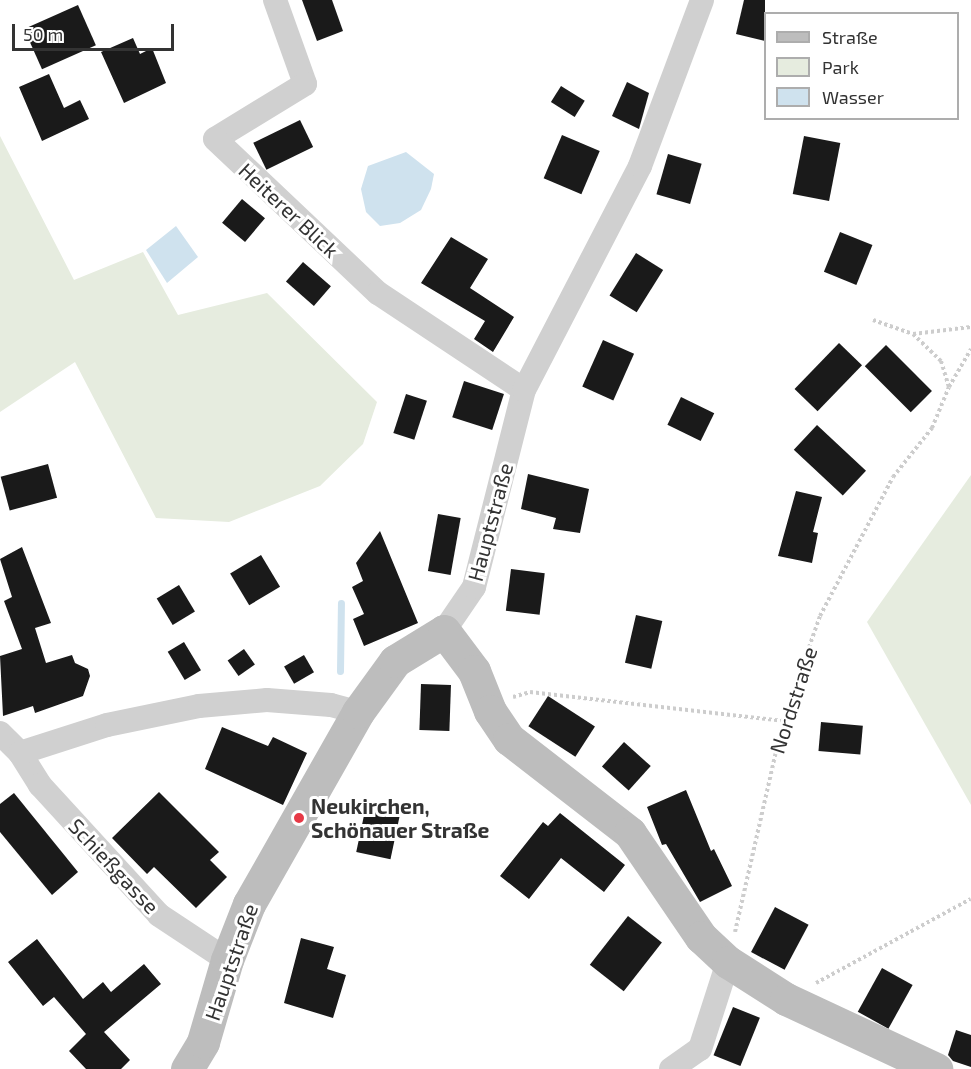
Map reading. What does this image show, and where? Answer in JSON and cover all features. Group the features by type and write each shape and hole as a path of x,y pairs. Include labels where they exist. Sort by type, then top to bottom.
{"street":[{"name":"Heiterer Blick","path":"275,0 305,84 215,139 378,293 524,390"},
{"name":"Hauptstraße","path":"187,1069 203,1042 226,960 249,904 358,712 395,661 444,631 474,587 524,390 640,166 702,0"},
{"path":"444,631 474,671 487,703 509,739 630,833 684,915 728,962 786,999 936,1069"},
{"path":"20,753 107,725 199,706 267,700 331,705 358,712"},
{"name":"Schießgasse","path":"0,733 20,753 40,785 159,915 226,960"},
{"path":"671,1069 700,1048 728,962"}],"path":[{"path":"873,320 913,333 971,327"},
{"path":"913,333 941,361 949,387"},
{"name":"Nordstraße","path":"728,962 783,721 820,616 893,477 932,428 949,387 971,349"},
{"path":"487,703 530,692 783,721"},
{"path":"786,999 971,899"}],"green space":[{"path":"0,136 74,280 143,252 178,315 267,293 377,402 363,444 320,486 229,522 156,518 75,362 0,412"},
{"path":"971,475 971,805 867,622"}],"water":[{"path":"406,152 434,174 431,189 421,210 400,223 380,226 366,212 361,189 368,166"},
{"path":"176,226 198,257 167,283 146,250"}],"building":[{"path":"302,0 332,0 343,31 317,41"},
{"path":"744,0 765,0 764,41 736,34"},
{"path":"78,5 96,45 42,69 24,29"},
{"path":"133,38 140,54 152,48 166,83 124,103 101,52"},
{"path":"49,74 64,108 80,100 89,119 42,141 19,87"},
{"path":"627,82 649,93 639,129 612,116"},
{"path":"561,86 585,101 575,117 551,102"},
{"path":"300,120 313,147 266,170 253,143"},
{"path":"562,135 600,151 581,194 544,178"},
{"path":"804,136 840,143 829,201 793,194"},
{"path":"668,154 702,164 690,204 656,194"},
{"path":"242,199 265,218 245,242 222,223"},
{"path":"840,232 872,245 856,285 824,272"},
{"path":"451,237 488,259 470,288 514,317 493,352 474,339 485,321 421,283"},
{"path":"636,253 663,270 637,312 610,295"},
{"path":"303,262 331,286 314,306 286,282"},
{"path":"603,340 634,354 613,400 582,387"},
{"path":"839,343 862,365 818,411 795,389"},
{"path":"886,345 932,391 911,412 865,366"},
{"path":"464,381 504,394 492,430 452,417"},
{"path":"406,394 427,401 414,440 393,433"},
{"path":"681,397 714,413 701,441 667,425"},
{"path":"817,425 866,471 843,496 794,450"},
{"path":"48,464 57,498 10,510 1,477"},
{"path":"528,474 589,489 580,533 553,529 556,518 521,509"},
{"path":"796,491 822,497 813,532 818,533 812,563 778,556"},
{"path":"438,514 461,518 451,575 428,571"},
{"path":"380,531 418,623 364,646 353,619 364,614 352,587 363,581 356,563"},
{"path":"22,547 51,623 35,628 46,663 72,655 75,663 88,669 90,676 83,696 35,713 33,706 3,716 0,656 22,649 4,601 12,597 0,559"},
{"path":"261,555 280,587 249,605 230,574"},
{"path":"511,569 545,573 540,615 506,611"},
{"path":"179,585 195,612 173,625 157,598"},
{"path":"636,615 662,621 651,669 625,663"},
{"path":"184,642 201,670 185,680 168,652"},
{"path":"244,649 255,665 239,676 228,660"},
{"path":"304,655 314,672 294,684 284,666"},
{"path":"421,684 451,685 449,731 419,730"},
{"path":"548,696 595,726 575,757 528,726"},
{"path":"821,722 863,726 860,755 818,751"},
{"path":"222,727 268,746 273,737 307,753 283,805 205,769"},
{"path":"624,742 651,766 629,791 602,767"},
{"path":"686,790 711,851 714,849 732,886 700,902 666,844 662,845 647,807"},
{"path":"159,792 219,852 210,860 227,877 196,908 154,867 147,874 112,838"},
{"path":"14,793 78,872 52,895 0,832 0,804"},
{"path":"366,806 400,813 390,859 356,852"},
{"path":"560,813 625,865 604,892 561,858 529,899 500,876 543,822 548,826"},
{"path":"775,907 809,925 785,970 751,952"},
{"path":"628,916 662,942 624,991 590,965"},
{"path":"301,938 334,947 327,969 346,975 333,1018 284,1003"},
{"path":"37,939 83,999 103,982 111,992 144,964 161,984 104,1032 130,1060 121,1069 86,1069 69,1051 86,1034 54,997 43,1006 8,962"},
{"path":"882,968 913,985 888,1029 858,1012"},
{"path":"733,1007 760,1018 740,1066 714,1055"},
{"path":"956,1030 971,1035 971,1067 953,1061 948,1055"}],"waterway":[{"path":"340,671 341,603"}],"place":[{"name":"Neukirchen, Schönauer Straße","path":"299,818"}]}
